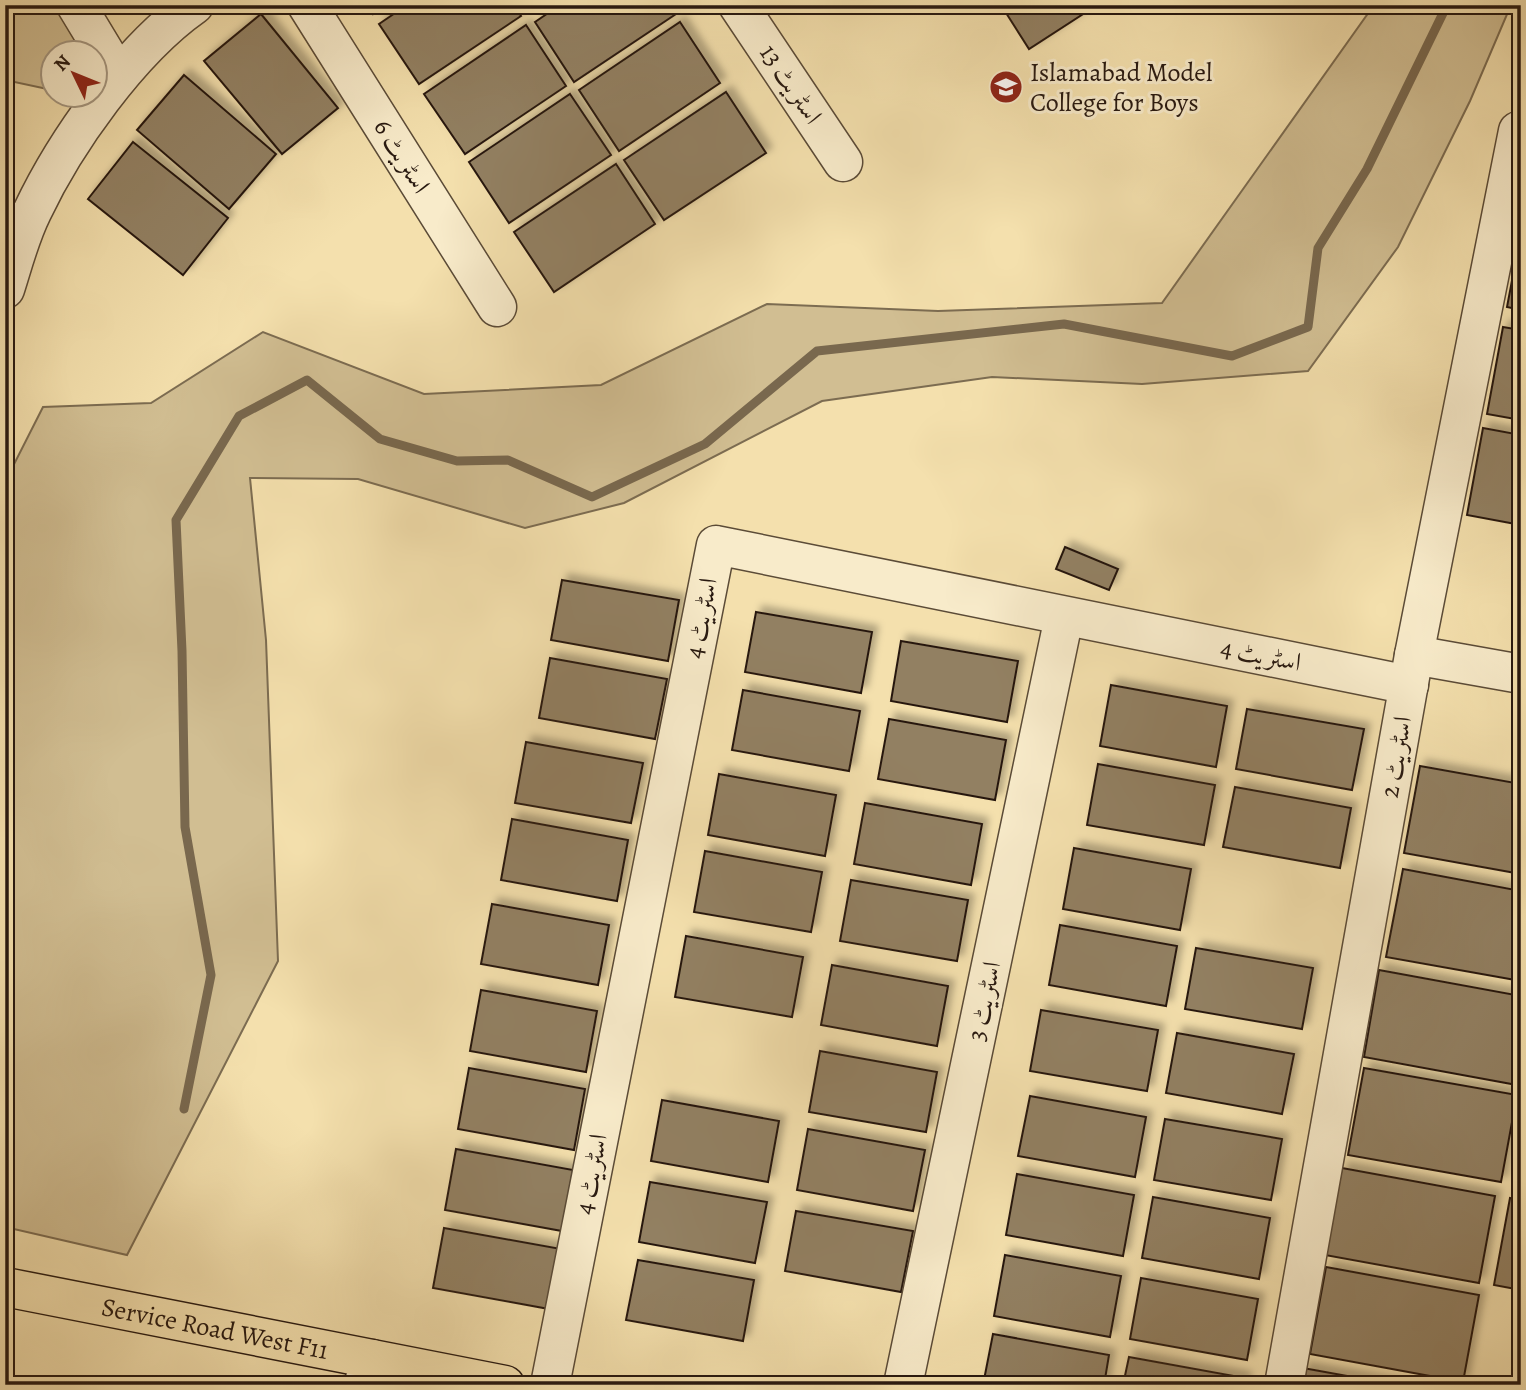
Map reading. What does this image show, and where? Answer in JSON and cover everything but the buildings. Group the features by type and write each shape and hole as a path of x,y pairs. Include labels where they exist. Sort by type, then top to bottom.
{"main road":[{"name":"Service Road West F11","path":"5,1287 368,1372 505,1385"}],"street":[{"path":"76,5 119,76"},
{"path":"5,289 31,213 75,139 119,76 194,5"},
{"name":"اسٹریٹ 6","path":"307,5 497,307"},
{"name":"اسٹریٹ 13","path":"738,5 843,162"},
{"name":"اسٹریٹ 2","path":"1284,1385 1412,670 1518,131"},
{"name":"اسٹریٹ 4","path":"550,1385 716,545 1064,617 1412,670 1521,674"},
{"name":"اسٹریٹ 3","path":"903,1385 1064,617"}],"shaded area":[{"path":"5,5 60,5 80,38 38,38 38,87 5,80"},
{"path":"1374,5 1511,5 1470,101 1398,247 1308,371 1142,384 992,377 822,401 624,503 525,528 358,479 250,478 266,640 278,961 127,1255 5,1227 5,482 43,407 151,403 263,332 424,394 601,385 767,304 938,311 1162,303"}],"waterway":[{"path":"184,1109 211,975 185,827 182,651 176,520 239,416 307,380 380,439 457,461 508,460 592,497 705,444 817,351 1064,324 1232,356 1308,327 1318,248 1367,169 1447,5"}],"place":[{"name":"Islamabad Model College for Boys","path":"1006,87"}]}
